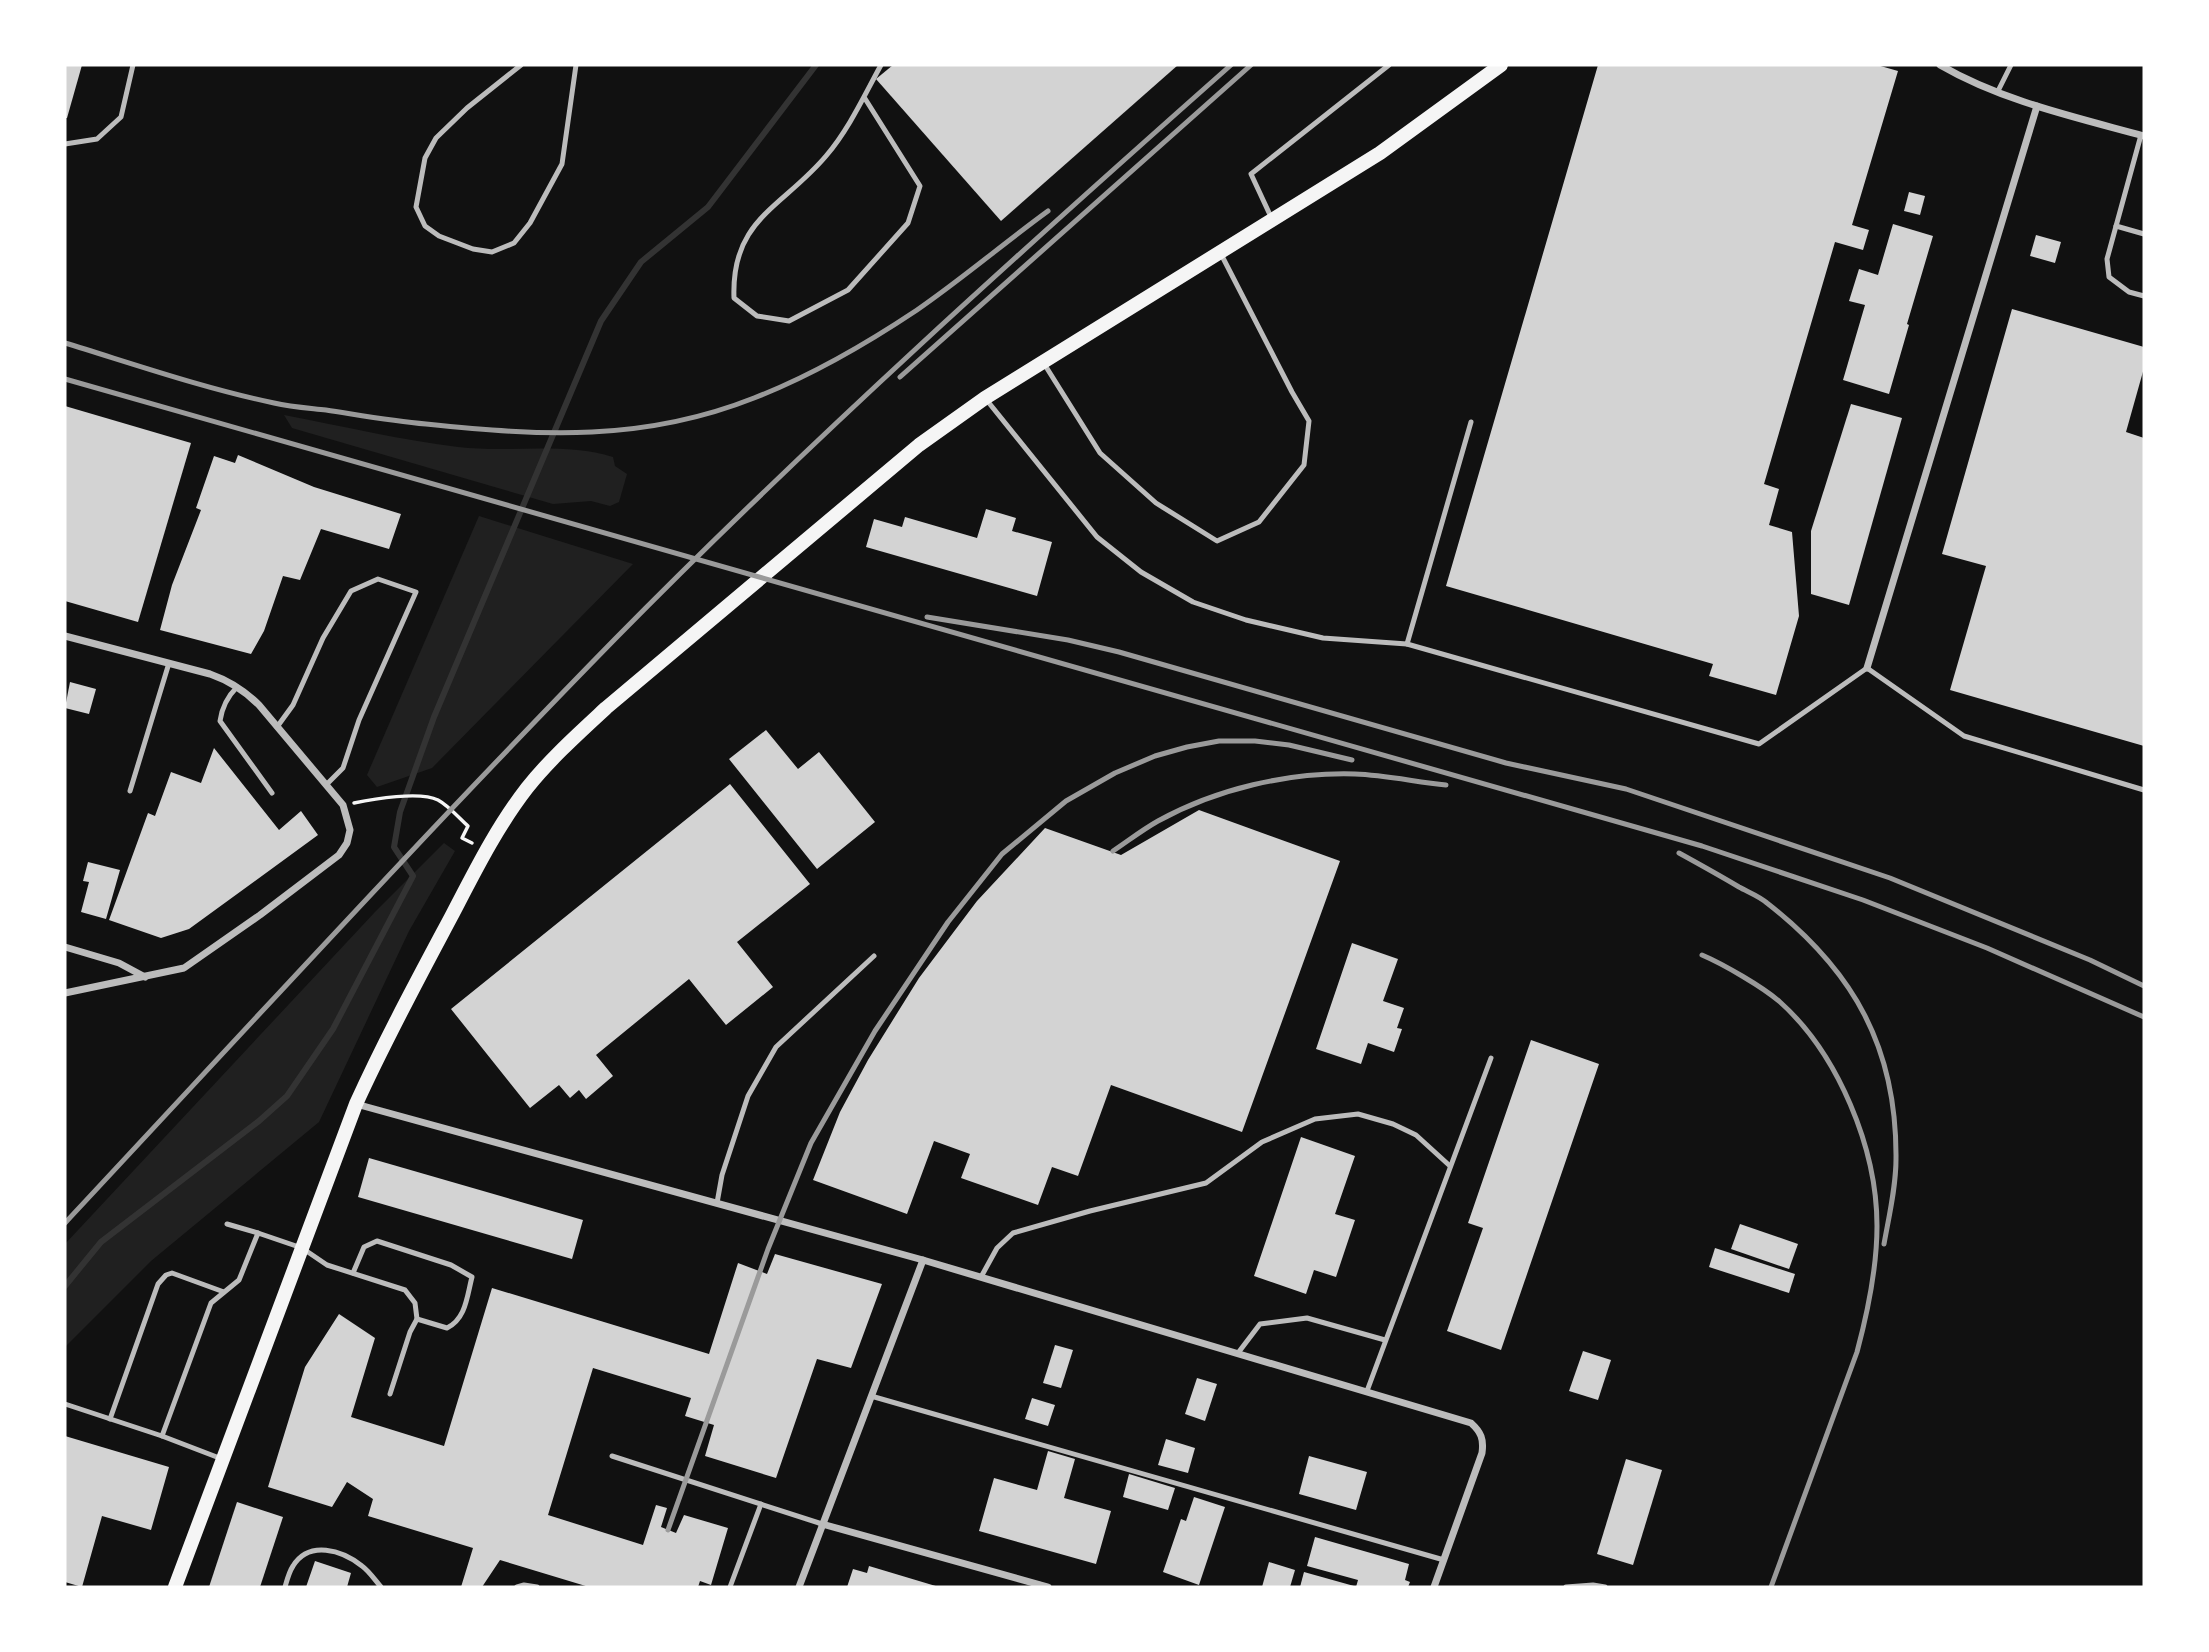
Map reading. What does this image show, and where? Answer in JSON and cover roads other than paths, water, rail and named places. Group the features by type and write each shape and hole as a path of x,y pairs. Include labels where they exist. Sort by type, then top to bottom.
{"main road":[{"path":"175,1587 356,1104 386,1039 486,850 528,787 576,736 919,445 985,398 1380,153 1501,65"}],"street":[{"path":"1940,65 1961,77 2037,106 2143,136"},
{"path":"1867,668 2037,106"},
{"path":"65,636 210,674 237,687 259,705 343,805 350,830 347,844 339,855 184,968 65,993"},
{"path":"65,947 119,963 145,977"},
{"path":"356,1104 923,1260 1471,1423 1479,1430 1484,1442 1482,1453 1434,1587"},
{"path":"799,1587 923,1260"},
{"path":"822,1524 1048,1587"}],"lane":[{"path":"65,144 97,139 121,117 133,65"},
{"path":"521,65 467,108 436,138 425,158 416,207 425,226 439,236 492,253 514,243 530,223 562,164 576,65"},
{"path":"863,97 920,186 908,223 848,290 789,321 757,316 734,298 733,276 738,253 751,228 825,158 846,129 863,97 881,65"},
{"path":"1272,220 1251,174 1389,65"},
{"path":"1998,91 2011,65"},
{"path":"2143,136 2107,259 2109,277 2129,292 2144,296"},
{"path":"2116,226 2144,234"},
{"path":"1043,362 1100,453 1156,503 1217,541 1259,522 1304,465 1310,421 1292,393 1220,252"},
{"path":"985,398 1097,537 1141,572 1193,602 1246,620 1323,638 1407,644 1759,744 1867,668 1964,736 2144,790"},
{"path":"1407,644 1471,422"},
{"path":"277,727 293,705 323,638 351,591 378,579 416,592 359,720 343,768 326,785"},
{"path":"130,791 169,663"},
{"path":"237,687 221,710 220,722 272,793"},
{"path":"718,1203 722,1175 748,1096 776,1047 874,956"},
{"path":"1367,1391 1491,1058"},
{"path":"981,1277 997,1248 1013,1233 1206,1183 1262,1142 1315,1119 1358,1114 1393,1124 1416,1135 1450,1166"},
{"path":"227,1224 302,1248 327,1265 405,1290 415,1303 417,1319 410,1332 390,1394"},
{"path":"162,1436 211,1303 239,1280 258,1233"},
{"path":"353,1273 365,1247 377,1241 451,1265 472,1277 461,1317 454,1324 447,1328 417,1319"},
{"path":"110,1419 158,1284 166,1275 172,1273 224,1292"},
{"path":"1238,1353 1260,1324 1307,1318 1385,1340"},
{"path":"871,1396 1444,1560"},
{"path":"65,1404 223,1459"},
{"path":"612,1456 822,1524"},
{"path":"730,1587 761,1504"},
{"path":"285,1587 292,1567 302,1555 315,1549 333,1551 362,1565 380,1587"},
{"path":"517,1587 537,1587"},
{"path":"1566,1587 1605,1587"}],"waterway":[{"path":"65,1286 101,1242 259,1121 287,1096 333,1029 413,876 394,847 400,812 434,717 601,321 641,262 708,207 816,65"}],"railway":[{"path":"65,1223 476,783 689,565 918,347 1231,65"},
{"path":"900,377 1251,65"},
{"path":"65,343 195,383 287,405 413,423 511,431 551,433 632,429 713,412 754,398 817,369 917,310 1048,211"},
{"path":"65,379 1702,846 1863,900 1987,948 2144,1017"},
{"path":"927,617 1068,640 1119,652 1506,763 1626,789 1890,878 2090,960 2144,986"},
{"path":"668,1530 768,1249 811,1143 875,1031 948,922 1002,854 1066,801 1115,773 1155,756 1187,747 1219,741 1255,741 1289,745 1352,760"},
{"path":"1113,851 1152,824 1180,810 1253,785 1330,774 1378,776 1446,785"},
{"path":"1679,853 1761,898 1798,929 1824,956 1864,1015 1879,1047 1894,1119 1895,1180 1884,1244"},
{"path":"1702,955 1773,996 1801,1023 1820,1048 1836,1075 1862,1135 1875,1196 1877,1242 1874,1274 1857,1352 1771,1587"}]}
